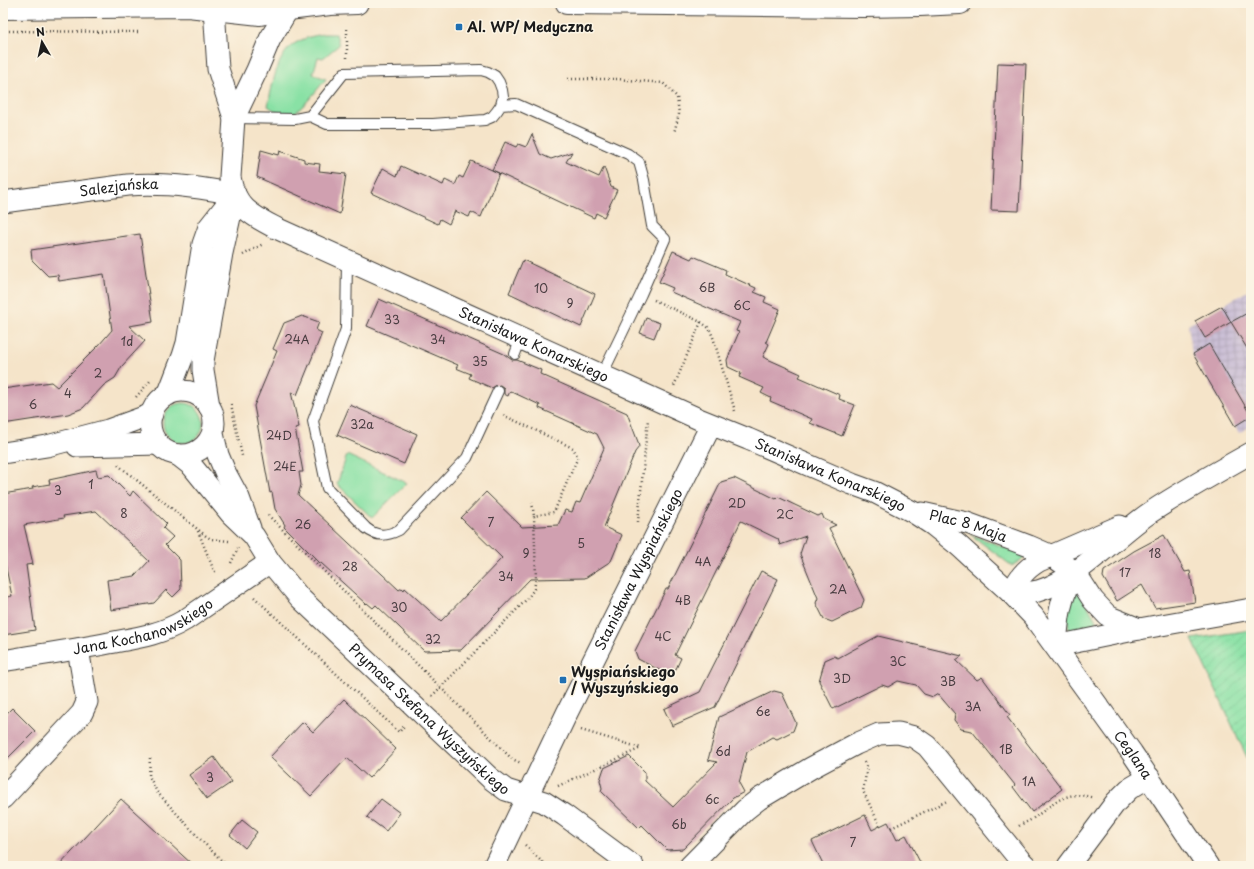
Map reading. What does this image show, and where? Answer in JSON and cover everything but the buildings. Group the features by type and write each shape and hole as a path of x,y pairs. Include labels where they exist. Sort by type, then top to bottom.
{"main road":[{"path":"3,8 214,5 242,13 260,14 290,6 357,3"},
{"path":"567,3 863,6 960,3"}],"street":[{"name":"Stanisława Konarskiego","path":"214,5 218,70 234,118"},
{"name":"Stanisława Konarskiego","path":"290,6 270,39 234,118 230,171 231,186 247,212 276,228 347,260 518,346 602,375 711,425 874,492 913,512"},
{"name":"Salezjańska","path":"3,202 128,185 147,184 201,187 235,194"},
{"path":"168,395 187,343 203,244 209,227 235,194"},
{"path":"209,406 205,400 194,393 181,391 168,395 158,403 152,414 150,422 154,438 171,453 178,455 191,453 202,448 213,434 214,419 209,406 203,361 222,253 235,194"},
{"path":"3,453 47,446 108,430 152,414"},
{"name":"Stanisława Wyspiańskiego","path":"494,866 603,639 711,425"},
{"name":"Prymasa Stefana Wyszyńskiego","path":"213,434 218,455 239,498 247,539"},
{"path":"47,446 159,444"},
{"path":"1011,593 1025,571 1039,561 1150,513 1251,453"},
{"name":"Prymasa Stefana Wyszyńskiego","path":"178,455 192,466 231,514 247,539 270,562 315,613 490,778 506,790 544,802 633,866"},
{"name":"Plac 8 Maja","path":"913,512 967,523 1052,556 1075,572 1093,600 1103,611 1112,618 1139,629"},
{"name":"Plac 8 Maja","path":"913,512 933,524 1011,593 1033,616 1056,646"},
{"path":"1011,593 1033,592 1051,586 1075,572 1150,513"},
{"name":"Jana Kochanowskiego","path":"3,661 78,649 154,634 170,629 185,620 229,580 270,562"},
{"path":"1075,572 1067,585 1060,606 1056,646 1139,629 1251,609"},
{"name":"Ceglana","path":"1056,646 1149,777 1208,866"},
{"path":"3,798 82,713 87,702 78,649"},
{"path":"690,866 745,810 760,799 811,768 856,744 885,733 898,733 914,737 927,746 1026,866"},
{"path":"1068,866 1120,798 1129,789 1149,777"}],"lane":[{"path":"234,118 295,119 310,116 326,124 433,124 477,121 485,120 492,116 501,105 503,97 499,82 495,76 481,70 344,73 310,116"},
{"path":"501,105 516,104 628,154 639,162 644,180 652,226 665,239 641,294 602,375"},
{"path":"347,260 346,329 313,421 327,488 373,534 391,534 399,530 467,458 498,391"}],"path":[{"path":"347,29 347,73"},
{"path":"3,31 139,32"},
{"path":"568,79 617,79 663,83 677,97 679,114 674,133"},
{"path":"241,256 262,246 276,228"},
{"path":"641,294 701,322 709,328 735,411"},
{"path":"675,385 701,322"},
{"path":"132,401 153,377"},
{"path":"231,403 244,462"},
{"path":"490,409 573,448 578,457 554,512 534,516"},
{"path":"638,529 649,415"},
{"path":"110,445 111,460 198,530 211,539 233,541"},
{"path":"440,687 528,598 534,589 536,578 534,516 532,502"},
{"path":"266,514 512,760 523,764"},
{"path":"198,530 214,571 254,597 399,732"},
{"path":"229,580 228,568 247,539"},
{"path":"558,786 641,748 576,728"},
{"path":"856,744 867,768 863,791 880,826"},
{"path":"150,758 149,776 157,792 227,866"},
{"path":"515,768 518,762"},
{"path":"891,828 964,792"},
{"path":"1003,839 1022,824 1030,821 1063,797 1082,795 1095,799 1110,810"},
{"path":"526,845 546,866"}],"shaded area":[{"path":"1251,289 1251,426 1239,433 1192,354 1188,325"}],"green space":[{"path":"323,34 336,34 339,45 323,58 318,57 313,74 326,79 303,106 292,114 282,114 268,106 276,72 288,49 301,40"},
{"path":"183,403 191,405 197,409 201,415 203,423 201,431 197,437 191,441 183,443 175,441 169,437 165,431 163,423 165,415 169,409 175,405"},
{"path":"347,455 407,483 372,518 337,484"},
{"path":"970,534 1027,556 1012,566"},
{"path":"1077,587 1100,628 1071,632 1069,630 1067,616"},
{"path":"1251,630 1251,766 1192,639"}],"place":[{"name":"Al. WP/ Medyczna","path":"459,27"},
{"name":"Wyspiańskiego / Wyszyńskiego","path":"563,680"}]}
